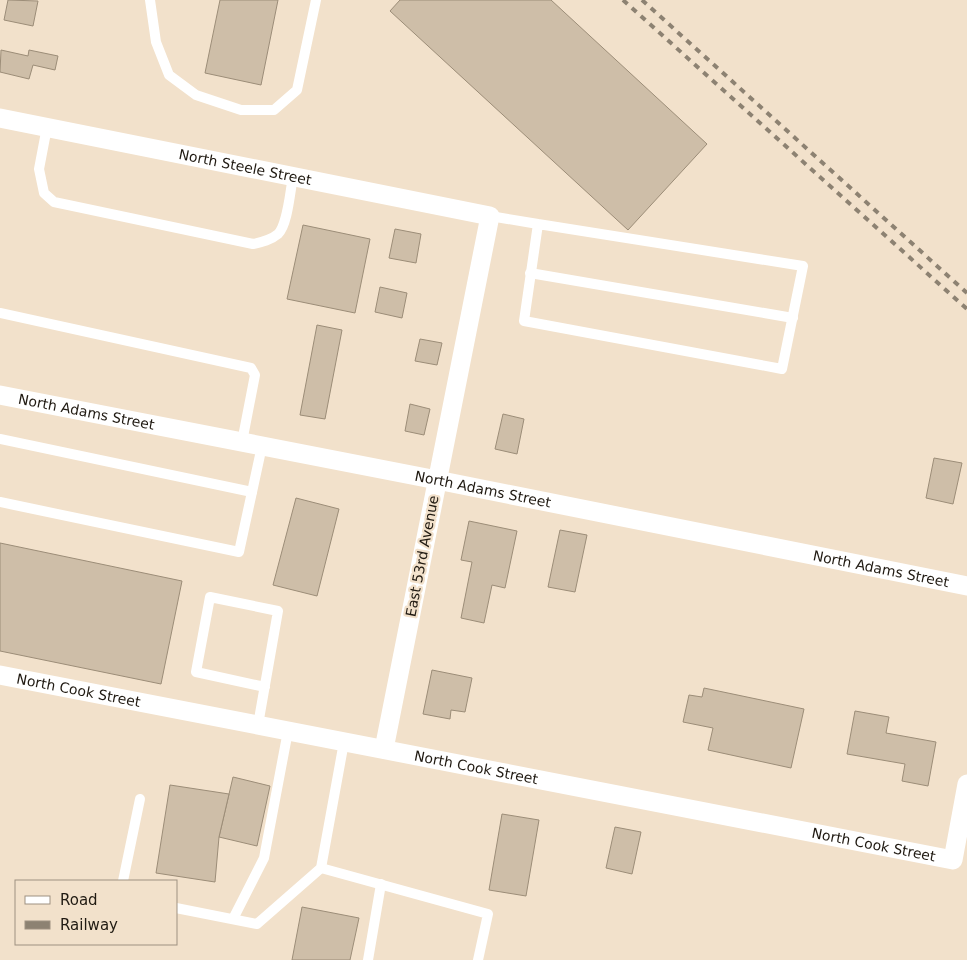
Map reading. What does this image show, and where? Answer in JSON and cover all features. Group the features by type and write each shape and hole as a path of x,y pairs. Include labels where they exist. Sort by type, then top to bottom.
{"street":[{"name":"North Steele Street","path":"0,118 490,216"},
{"name":"East 53rd Avenue","path":"384,749 490,216"},
{"name":"North Adams Street","path":"0,395 967,586"},
{"name":"North Cook Street","path":"0,675 953,860 967,784"}],"lane":[{"path":"150,0 156,42 169,75 196,95 241,110 274,110 297,90 316,0"},
{"path":"47,127 39,169 44,193 54,202 253,244 267,241 279,233 284,224 293,177"},
{"path":"490,216 803,266 782,369 524,321 538,224"},
{"path":"530,272 793,318"},
{"path":"0,313 252,368 255,375 242,442"},
{"path":"0,438 252,492"},
{"path":"0,502 239,552 262,446"},
{"path":"258,725 265,687 278,611 210,597 196,672 265,687"},
{"path":"233,919 264,858 288,731"},
{"path":"178,908 257,924 321,868 344,742"},
{"path":"123,880 140,799"},
{"path":"321,868 488,914 478,960"},
{"path":"368,960 381,884"}],"building":[{"path":"8,0 38,1 33,26 4,20"},
{"path":"220,0 278,0 261,85 205,73"},
{"path":"400,0 551,0 707,144 628,230 390,11"},
{"path":"1,50 28,56 29,50 58,56 55,70 33,65 29,79 0,72"},
{"path":"303,225 370,239 355,313 287,299"},
{"path":"395,229 421,234 416,263 389,258"},
{"path":"380,287 407,293 402,318 375,312"},
{"path":"317,325 342,330 325,419 300,415"},
{"path":"420,339 442,343 437,365 415,361"},
{"path":"410,404 430,409 424,435 405,431"},
{"path":"503,414 524,419 517,454 495,449"},
{"path":"934,458 962,463 953,504 926,498"},
{"path":"296,498 339,509 317,596 273,585"},
{"path":"469,521 517,531 505,588 492,585 484,623 461,618 472,562 461,560"},
{"path":"560,530 587,535 575,592 548,587"},
{"path":"0,543 182,581 161,684 0,651"},
{"path":"432,670 472,678 465,712 451,710 450,719 423,714"},
{"path":"704,688 804,709 791,768 708,750 713,728 683,722 689,695 702,697"},
{"path":"855,711 889,717 886,733 936,742 928,786 902,781 905,764 847,754"},
{"path":"233,777 270,786 257,846 219,837"},
{"path":"170,785 229,794 219,837 215,882 156,873"},
{"path":"502,814 539,820 526,896 489,890"},
{"path":"615,827 641,832 632,874 606,868"},
{"path":"302,907 359,918 350,960 292,960"}],"railway":[{"path":"623,0 967,309"},
{"path":"642,0 967,293"}]}
